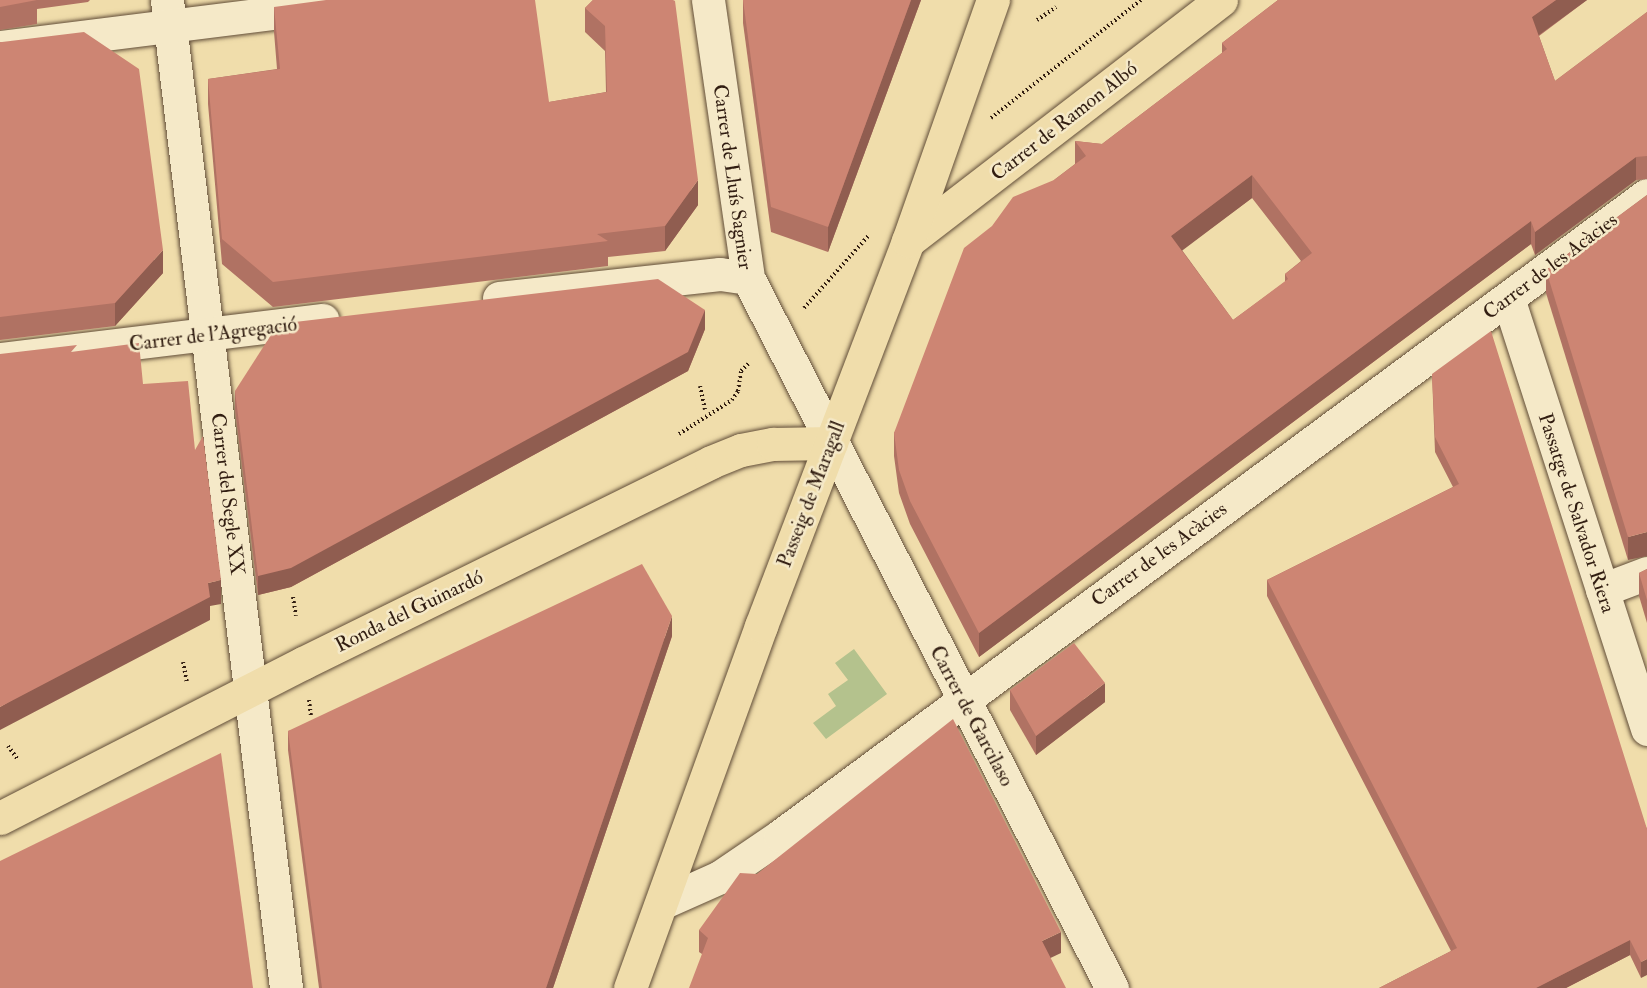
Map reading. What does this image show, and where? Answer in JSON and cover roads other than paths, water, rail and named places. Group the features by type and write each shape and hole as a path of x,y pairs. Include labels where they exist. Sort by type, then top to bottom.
{"main road":[{"name":"Passeig de Maragall","path":"630,988 664,902 698,795 908,241 993,0"},
{"name":"Carrer de Ramon Albó","path":"908,241 1221,0"},
{"name":"Ronda del Guinardó","path":"0,818 711,462 741,450 773,444 831,443"}],"street":[{"path":"0,47 169,12 375,0"},
{"name":"Carrer de Lluís Sagnier","path":"708,0 748,278 831,443"},
{"name":"Carrer del Segle XX","path":"169,12 286,988"},
{"name":"Carrer de les Acàcies","path":"664,902 720,877 780,836 963,698 1647,195"},
{"path":"471,302 720,274 748,278"},
{"name":"Passatge de Salvador Riera","path":"1508,298 1647,729"},
{"name":"Carrer de l'Agregació","path":"0,359 355,316"},
{"name":"Carrer de Garcilaso","path":"831,443 1112,988"},
{"path":"1602,590 1647,573"}]}
